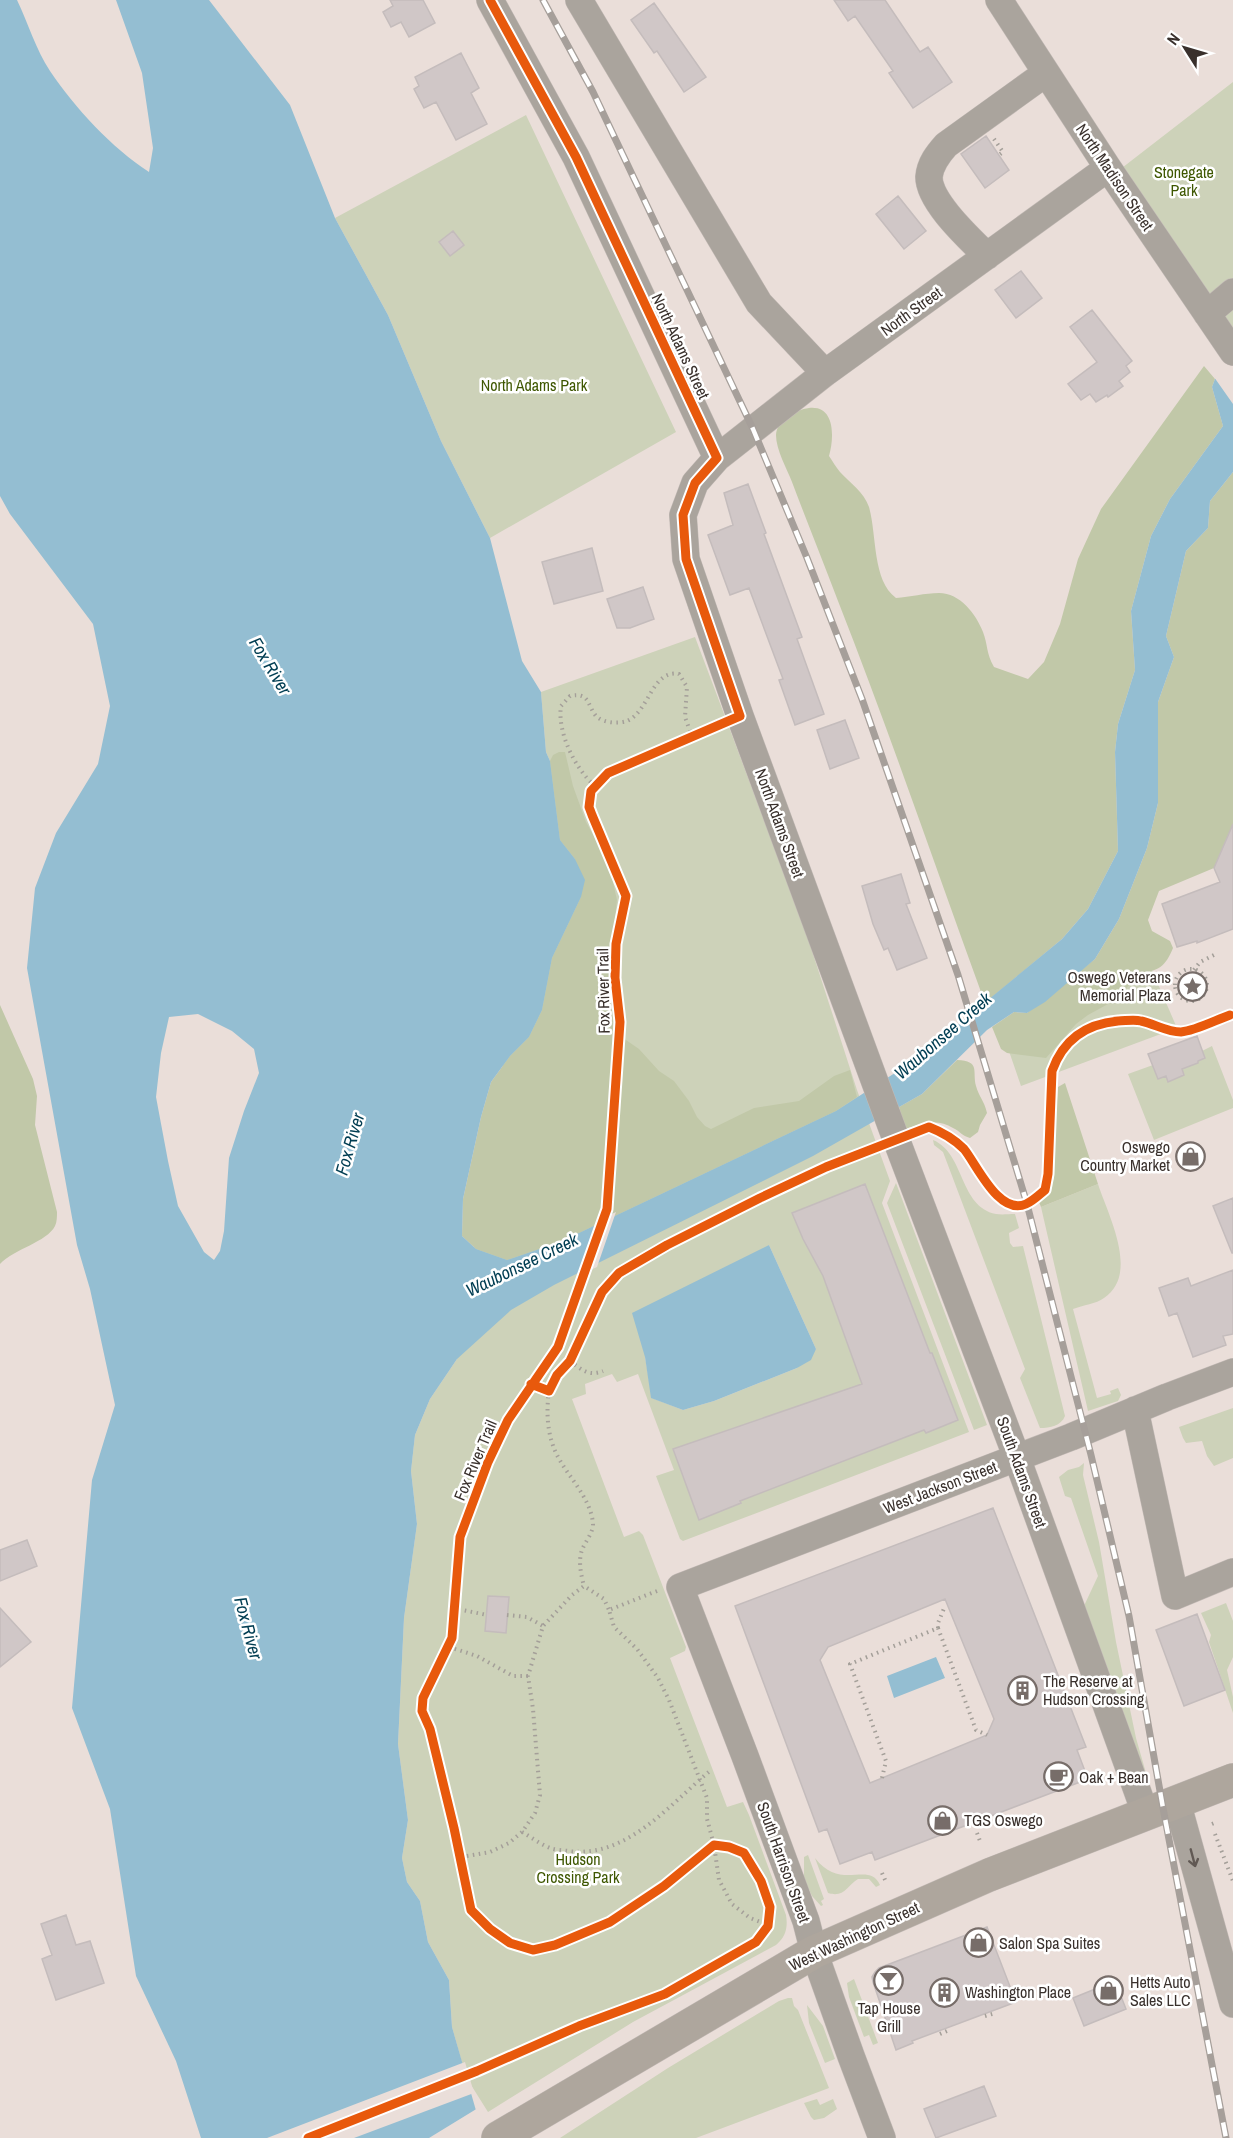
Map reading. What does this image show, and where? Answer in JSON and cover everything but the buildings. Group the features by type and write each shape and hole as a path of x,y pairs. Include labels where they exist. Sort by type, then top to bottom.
{"main road":[{"name":"West Washington Street","path":"498,2138 814,1952 989,1875 1233,1780"}],"street":[{"name":"North Adams Street","path":"490,0 576,157 717,458 695,483 683,515 686,559 740,716 893,1131"},
{"path":"579,0 759,303 825,374"},
{"name":"North Madison Street","path":"999,0 1108,168 1228,345"},
{"path":"987,256 953,220 931,188 929,176 932,165 946,145 1046,73"},
{"name":"North Street","path":"717,458 825,374 1108,168"},
{"path":"1207,314 1233,292"},
{"name":"South Adams Street","path":"893,1131 1017,1458 1146,1815"},
{"name":"West Jackson Street","path":"672,1588 1017,1458 1233,1372"},
{"path":"1136,1410 1175,1596 1233,1572"},
{"name":"South Harrison Street","path":"672,1588 757,1789 882,2138"},
{"path":"1177,1802 1231,1988"}],"path":[{"path":"596,785 581,770 563,730 561,706 570,696 579,695 588,700 595,715 602,720 625,722 639,711 660,680 671,673 679,674 687,687 685,717 697,735 681,741"},
{"path":"1194,970 1203,975 1206,980 1206,990 1200,998 1185,1000 1177,993 1176,978 1184,971 1194,970 1200,962 1214,955"},
{"path":"575,1351 567,1364 593,1374 603,1371"},
{"path":"547,1387 549,1428 557,1454 580,1490 590,1513 593,1527 581,1551 580,1571 584,1586 604,1599 614,1628 637,1650 658,1678 669,1700 707,1798 707,1819 718,1845 719,1880 732,1904 750,1918 769,1920 763,1934"},
{"path":"463,1868 460,1852 490,1852 509,1843 522,1832 535,1813 540,1795 528,1676 543,1626 572,1594 584,1586"},
{"path":"609,1610 672,1588"},
{"path":"454,1596 453,1613 487,1614"},
{"path":"945,1606 938,1628 976,1730 987,1735"},
{"path":"507,1615 527,1617 543,1626"},
{"path":"882,1778 886,1761 850,1664 938,1628"},
{"path":"444,1657 450,1643 513,1676 528,1676"},
{"path":"522,1832 551,1848 582,1853 609,1847 663,1814 711,1770"},
{"path":"977,1833 980,1841"},
{"path":"1215,1834 1233,1881"},
{"path":"706,1852 718,1845"},
{"path":"882,1873 886,1882"},
{"path":"985,2016 996,2013"},
{"path":"940,2034 949,2030"}],"green space":[{"name":"Stonegate Park","path":"1233,82 1233,334 1118,171"},
{"name":"North Adams Park","path":"526,115 676,432 490,538 441,441 388,315 335,218"},
{"path":"1204,366 1215,379 1212,387 1223,426 1170,499 1151,536 1131,611 1135,670 1118,724 1115,752 1118,851 1088,909 1062,939 985,1003 876,701 780,453 776,441 777,430 783,420 798,411 809,408 824,412 831,424 832,441 829,456 840,472 860,492 869,507 876,556 888,590 896,598 939,593 954,597 972,612 980,625 994,667 1028,679 1044,662 1060,624 1078,559 1101,509"},
{"path":"1233,472 1233,824 1214,868 1159,891 1148,920 1152,931 1170,941 1173,948 1164,964 1151,971 1138,973 1119,998 1076,1024 1046,1058 1007,1053 1001,1049 992,1027 1014,1012 1027,1013 1095,959 1119,919 1147,848 1158,803 1158,702 1174,657 1166,636 1186,551 1208,528 1210,501"},
{"name":"Hudson Crossing Park","path":"695,637 804,926 857,1090 890,1181 882,1203 969,1432 683,1541 680,1539 656,1476 674,1470 638,1374 617,1382 612,1374 585,1384 586,1394 572,1399 624,1537 639,1531 643,1535 686,1647 685,1651 670,1658 727,1807 743,1802 749,1815 786,1915 786,1928 782,1939 776,1945 633,2022 488,2112 466,2077 452,2027 449,1980 428,1942 420,1901 407,1882 402,1858 408,1820 398,1744 404,1618 417,1524 411,1471 415,1435 430,1399 457,1359 550,761 546,752 541,692","holes":["769,1245 816,1349 797,1368 714,1401 683,1410 652,1398 645,1357"]},
{"path":"565,752 573,786 586,822 602,851 617,900 612,945 613,1031 639,1049 659,1071 674,1081 689,1101 697,1117 711,1129 754,1108 799,1101 834,1076 850,1070 857,1097 836,1111 560,1242 507,1260 476,1249 462,1236 463,1199 491,1082 510,1056 529,1037 542,1010 552,958 581,897 575,859 560,840 550,761 553,755"},
{"path":"1145,954 1177,1028 1021,1086 1001,1028"},
{"path":"0,1005 33,1079 37,1096 35,1125 57,1219 51,1232 45,1237 13,1254 0,1264"},
{"path":"1212,1046 1233,1100 1233,1108 1154,1140 1128,1074 1153,1065 1158,1079 1165,1076 1168,1081 1184,1075 1182,1069 1205,1058 1202,1051"},
{"path":"957,1060 970,1062 974,1068 976,1086 987,1113 978,1132 970,1138 941,1123 923,1124 905,1129 899,1107 922,1094"},
{"path":"1065,1083 1098,1184 1041,1207 1039,1202 1050,1189 1054,1178 1053,1151 1058,1087"},
{"path":"933,1140 951,1156 975,1201 984,1209 996,1214 1015,1214 1019,1228 1009,1233 1010,1243 1013,1247 1023,1246 1065,1416 1055,1426 1040,1428 1020,1378 1025,1369 943,1152 934,1145"},
{"path":"896,1183 987,1425 974,1430 887,1203"},
{"path":"1098,1184 1114,1227 1121,1260 1120,1274 1114,1287 1104,1298 1073,1309 1097,1398 1111,1394 1110,1391 1118,1388 1121,1395 1118,1401 1088,1411 1041,1207"},
{"path":"1233,1408 1233,1458 1214,1466 1207,1456 1202,1441 1186,1443 1179,1427"},
{"path":"1084,1463 1083,1475 1099,1542 1116,1642 1136,1738 1146,1773 1138,1764 1083,1608 1098,1576 1071,1498 1065,1496 1059,1477"},
{"path":"1226,1603 1233,1621 1233,1657 1227,1670 1233,1697 1233,1713 1209,1642 1211,1635 1201,1613"},
{"path":"808,1855 824,1899 821,1901 823,1905 821,1906 812,1896 804,1880 804,1857"},
{"path":"815,1858 825,1868 835,1873 869,1875 875,1878 880,1885 876,1887 869,1879 858,1879 842,1893 828,1893"},
{"path":"854,1979 878,2043 873,2045 869,2035 864,2037 849,1997 847,1983"},
{"path":"792,1998 798,2010 829,2088 696,2138 560,2138 668,2068 779,2001"},
{"path":"807,2005 823,2026 835,2059 825,2063 809,2023"},
{"path":"817,2099 820,2105 833,2099 837,2109 824,2118 814,2120 804,2103"}],"water":[{"path":"0,0 17,0 40,54 60,85 108,139 149,172 153,148 142,73 116,0 209,0 290,105 335,218 388,315 441,441 490,538 522,661 541,692 546,752 550,761 560,840 575,859 585,880 581,897 552,958 542,1010 529,1037 510,1056 491,1082 463,1199 462,1236 476,1249 507,1260 560,1242 836,1111 915,1060 1062,939 1088,909 1118,851 1115,752 1118,724 1135,670 1131,611 1151,536 1170,499 1223,426 1212,387 1215,379 1233,369 1233,472 1210,501 1208,528 1186,551 1166,636 1174,657 1158,702 1158,803 1147,848 1119,919 1095,959 1045,1002 1027,1013 1014,1012 987,1030 922,1094 813,1156 554,1285 511,1310 457,1359 430,1399 415,1435 411,1471 417,1524 404,1618 398,1744 408,1820 402,1858 407,1882 420,1901 428,1942 449,1980 452,2027 479,2121 487,2138 201,2138 176,2061 136,1976 110,1809 72,1708 92,1480 115,1405 90,1289 77,1245 27,968 35,888 56,833 98,764 110,706 93,624 10,514 0,496","holes":["198,1014 232,1031 254,1049 259,1073 229,1158 224,1231 220,1251 214,1260 204,1252 178,1206 156,1097 161,1053 169,1017"]},
{"path":"769,1245 816,1349 811,1360 797,1368 714,1401 683,1410 651,1398 645,1357 632,1313"},
{"path":"936,1657 945,1678 894,1698 887,1676"}],"pier":[{"path":"1233,366 1233,404 1214,377"},
{"path":"616,1212 597,1267 580,1275 599,1220"},
{"path":"465,2062 474,2093 354,2138 267,2138"},
{"path":"478,2108 490,2138 429,2138"}],"railway":[{"path":"543,0 593,92 753,429 862,699 958,975 1027,1204 1091,1455 1129,1616 1226,2138"}],"cycle path":[{"name":"Fox River Trail","path":"308,2138 477,2071 579,2026 665,1994 756,1942 768,1926 770,1907 761,1881 744,1853 729,1847 714,1845 664,1886 610,1922 555,1945 533,1950 510,1943 490,1929 471,1910 430,1729 422,1711 423,1698 452,1638 460,1537 488,1462 508,1420 558,1347 607,1209 620,1022 615,978 616,944 626,896 589,807 591,791 608,773 740,716 686,559 683,515 695,483 717,458 576,157 490,0"},
{"path":"531,1384 549,1391 557,1375 570,1361 602,1292 619,1273 667,1245 760,1198 826,1167 929,1127 948,1136 964,1149 982,1177 1007,1203 1016,1206 1029,1203 1045,1190 1048,1174 1052,1071 1069,1042 1086,1030 1106,1023 1138,1020 1181,1032 1199,1028 1230,1015"}],"place":[{"name":"Oswego Veterans Memorial Plaza","path":"1192,986"},
{"name":"Oswego Country Market","path":"1191,1156"},
{"name":"The Reserve at Hudson Crossing","path":"1022,1690"},
{"name":"Oak + Bean","path":"1058,1777"},
{"name":"TGS Oswego","path":"943,1820"},
{"name":"Salon Spa Suites","path":"978,1943"},
{"name":"Tap House Grill","path":"889,1980"},
{"name":"Hetts Auto Sales LLC","path":"1109,1991"},
{"name":"Washington Place","path":"944,1992"}],"water label":[{"name":"Fox River","path":"270,666"},
{"name":"Waubonsee Creek","path":"943,1036"},
{"name":"Fox River","path":"350,1144"},
{"name":"Waubonsee Creek","path":"522,1265"},
{"name":"Fox River","path":"248,1628"}]}
